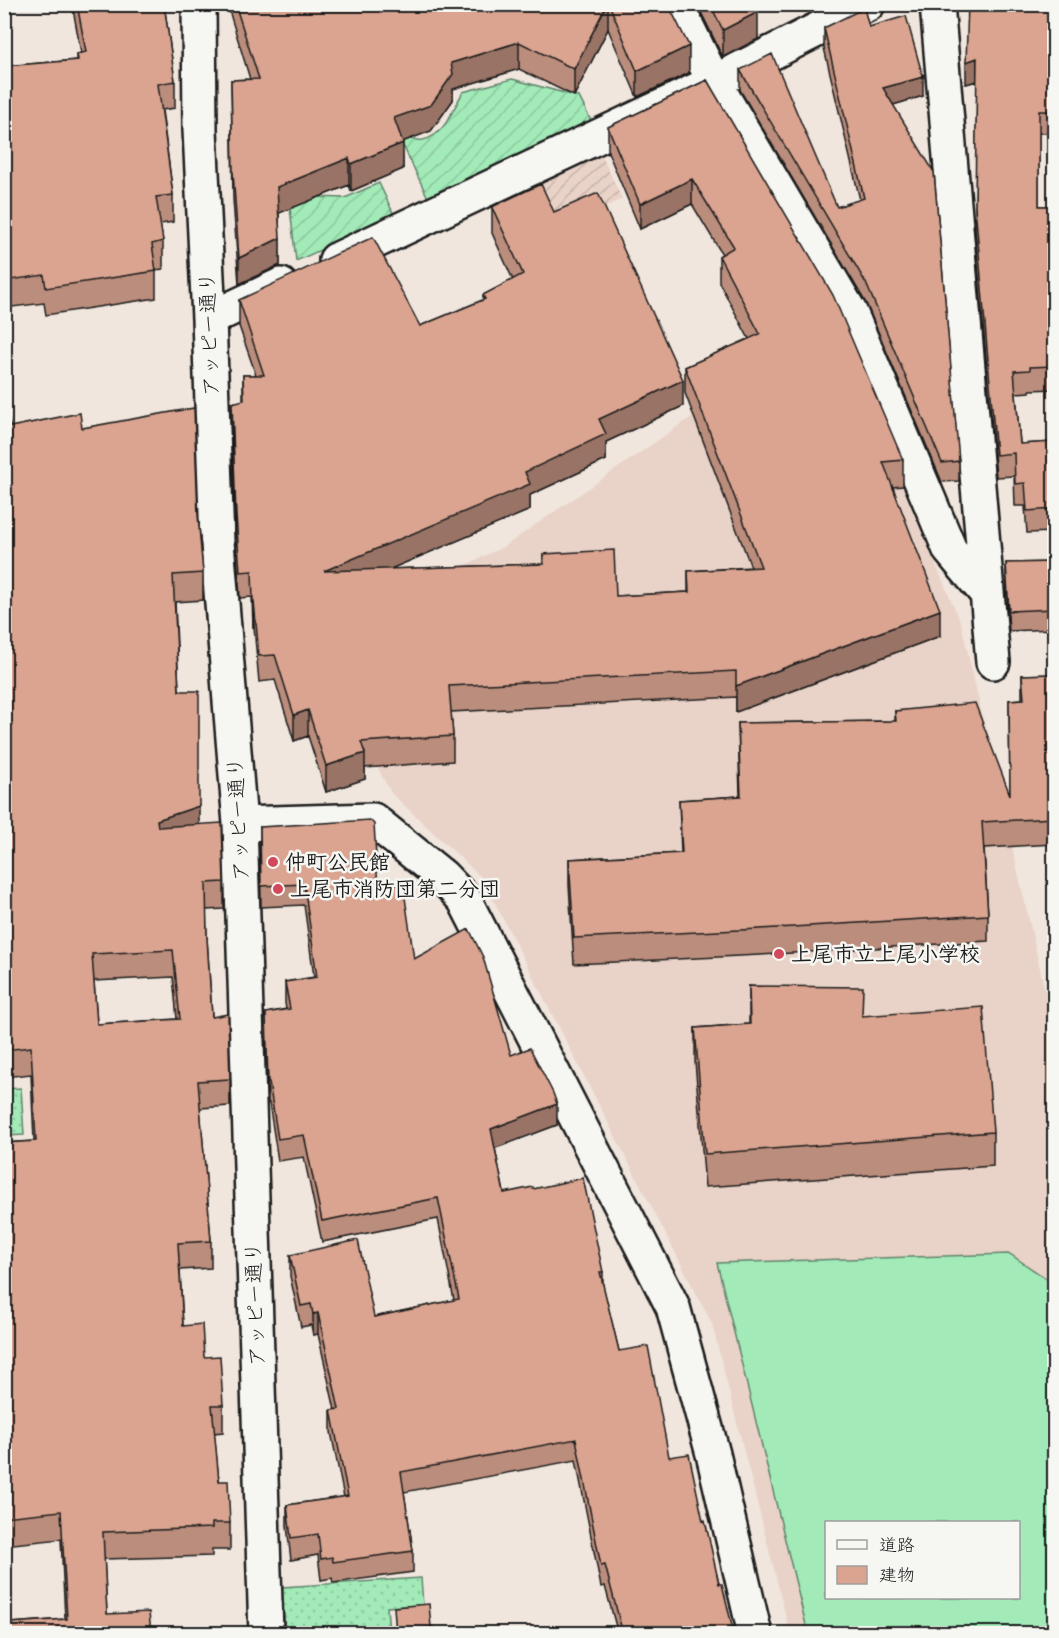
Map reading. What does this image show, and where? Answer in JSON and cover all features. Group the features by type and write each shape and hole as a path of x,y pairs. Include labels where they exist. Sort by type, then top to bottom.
{"street":[{"name":"アッピー通り","path":"199,4 200,130 217,542 240,824 266,1634"},
{"path":"676,4 714,82 850,312 950,550 987,594"},
{"path":"209,319 714,82 868,4"},
{"path":"937,4 993,662"},
{"path":"240,824 373,820 442,876 464,899 673,1307 713,1454 755,1634"}],"shaded area":[{"path":"601,154 622,199 596,211 568,258 534,186"},
{"name":"上尾市立上尾小学校","path":"857,383 961,623 1054,1030 1054,1633 790,1633 712,1324 482,878 391,793 353,721 334,629 505,546 693,416 706,439"}],"green space":[{"path":"512,79 579,97 593,125 429,200 399,137 423,140 431,137 448,120 463,92"},
{"path":"379,183 395,217 296,261 289,199 345,198"},
{"path":"21,1088 24,1135 5,1136 5,1089"},
{"path":"1010,1254 1054,1284 1054,1633 808,1633 717,1263"},
{"path":"421,1578 423,1605 387,1607 389,1633 285,1633 282,1587"}],"building":[{"path":"77,4 164,4 175,81 158,84 173,195 156,197 163,241 152,244 156,271 46,288 44,275 4,281 4,66 78,60 77,54 86,52"},
{"path":"235,4 607,4 574,69 519,42 451,63 453,74 431,105 394,118 403,143 351,164 349,158 277,187 280,238 239,258 233,172 231,80 259,79"},
{"path":"609,4 668,4 689,46 637,71"},
{"path":"710,4 754,4 758,12 723,30"},
{"path":"968,4 1054,4 1054,111 1039,111 1039,206 1054,206 1054,366 1030,367 1030,370 1014,371 1020,444 1054,442 1054,509 1027,511 1025,483 1015,484 1014,453 996,455 975,206 977,58 966,62"},
{"path":"864,8 869,27 906,16 923,77 883,88 934,172 959,461 942,463 866,283 740,70 772,54 837,207 864,198 824,28"},
{"path":"707,80 833,295 903,460 883,462 940,610 736,686 736,671 449,686 453,736 361,742 365,753 326,766 308,710 294,715 275,655 259,656 252,571 240,572 232,403 244,400 243,375 264,375 239,300 373,237 420,326 485,299 483,295 523,274 492,207 541,184 554,212 598,193 683,380 599,419 606,434 525,472 530,484 324,571 544,564 543,554 614,550 616,596 689,592 688,571 761,567 685,367 760,334 719,256 734,247 692,179 640,204 608,127"},
{"path":"4,396 10,427 80,413 82,428 194,408 198,515 203,573 173,575 179,691 199,691 199,806 157,820 158,827 222,823 224,882 206,883 207,938 212,1017 228,1014 230,1079 198,1081 211,1241 178,1243 183,1326 202,1324 204,1357 220,1356 223,1405 212,1405 219,1481 228,1481 230,1523 212,1523 212,1528 103,1532 107,1614 149,1612 151,1634 11,1634 11,1623 67,1619 61,1511 4,1517 4,1143 36,1141 31,1047 4,1050","holes":["173,950 180,1019 97,1024 92,954"]},
{"path":"1054,562 1054,609 1009,611 1006,563"},
{"path":"1054,674 1054,818 982,822 988,915 574,938 569,859 682,853 679,800 741,796 738,723 896,721 895,711 975,703 1010,795 1009,700 1024,699 1022,675"},
{"path":"370,820 374,824 378,888 403,884 414,959 469,929 483,957 511,1055 530,1048 553,1093 557,1104 491,1129 504,1193 583,1178 603,1272 600,1272 619,1351 648,1346 669,1457 689,1454 703,1521 705,1520 719,1584 722,1584 734,1634 623,1634 605,1565 601,1566 576,1439 401,1472 413,1551 333,1562 332,1557 321,1559 318,1534 291,1538 287,1505 348,1496 331,1410 339,1409 318,1313 313,1314 311,1304 301,1306 290,1255 358,1240 374,1317 459,1299 438,1198 322,1221 304,1135 278,1139 268,1082 266,1013 290,1009 285,982 317,977 304,884 261,886 260,827"},
{"path":"749,986 863,987 862,1016 983,1007 993,1132 705,1154 695,1028 750,1024"},
{"path":"429,1604 431,1627 433,1627 434,1634 396,1634 394,1607"}],"place":[{"name":"仲町公民館","path":"273,862"},
{"name":"上尾市消防団第二分団","path":"278,889"},
{"name":"上尾市立上尾小学校","path":"779,954"}]}
